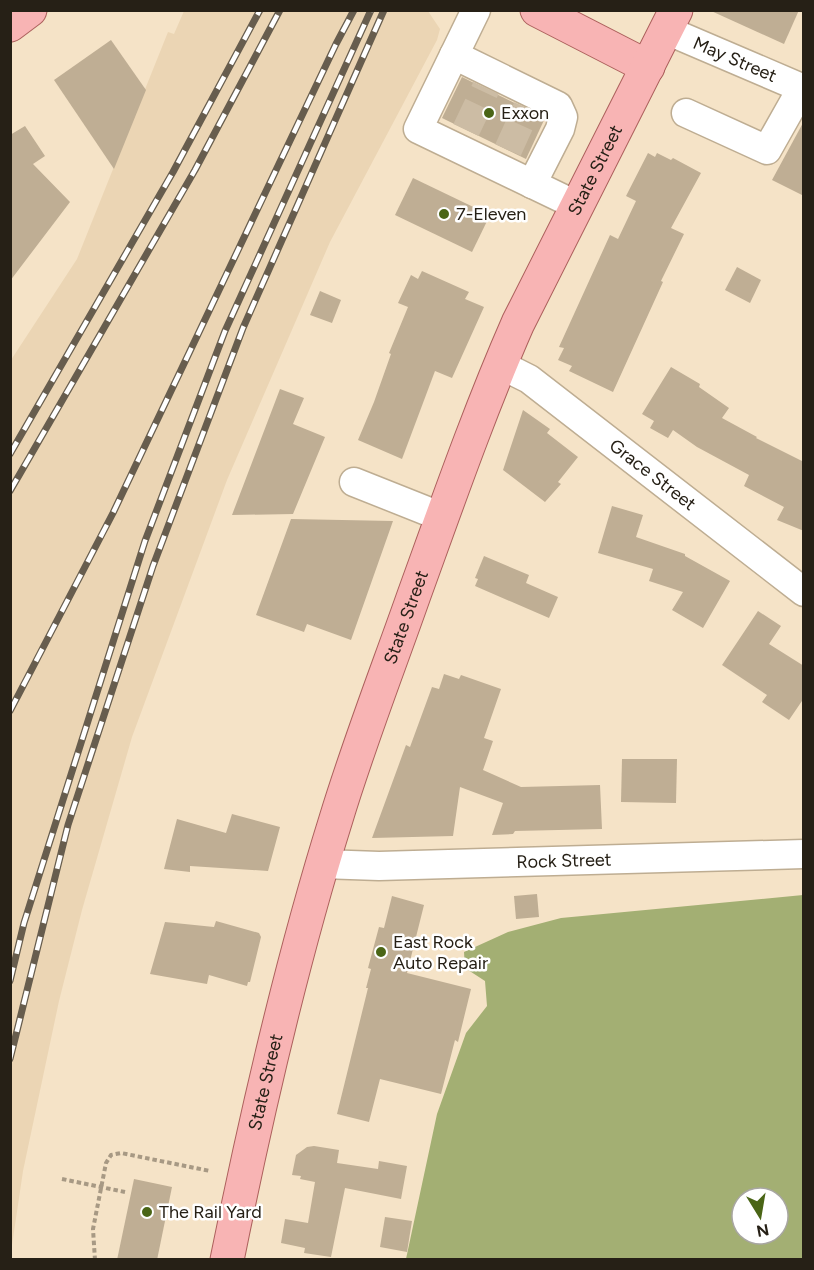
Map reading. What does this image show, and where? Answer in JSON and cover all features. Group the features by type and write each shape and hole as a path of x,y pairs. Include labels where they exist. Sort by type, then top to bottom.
{"main road":[{"path":"10,25 30,10"},
{"path":"537,10 648,67"},
{"name":"State Street","path":"228,1260 268,1071 322,864 347,786 442,517 499,364 671,20"}],"street":[{"path":"476,10 418,129 462,139 505,160 532,184 578,206"},
{"name":"May Street","path":"671,20 803,88"},
{"path":"454,55 490,81 531,101 558,106 562,117 560,129 532,184"},
{"path":"686,113 767,150 803,88"},
{"name":"Grace Street","path":"499,364 529,379 804,592"},
{"path":"354,482 442,517"},
{"name":"Rock Street","path":"322,864 379,866 804,854"}],"path":[{"path":"95,1260 93,1229 106,1163 111,1155 121,1153 210,1171"},
{"path":"62,1179 125,1192"}],"shaded area":[{"path":"184,11 428,11 440,29 437,40 330,242 227,480 132,737 82,910 59,1001 23,1171 11,1252 11,360 77,259 168,32 174,34"}],"green space":[{"path":"803,895 803,1259 406,1259 437,1114 466,1033 487,1006 485,981 465,968 464,952 508,932 561,918"}],"building":[{"path":"709,10 799,10 784,44"},
{"path":"111,40 146,90 114,169 54,80"},
{"path":"462,77 545,118 526,159 442,118"},
{"path":"804,121 804,196 772,180"},
{"path":"25,126 45,156 33,164 70,202 10,281 10,135"},
{"path":"648,153 655,157 657,153 671,160 673,158 701,173 671,228 684,234 613,392 569,371 572,366 558,360 564,348 559,347 610,235 618,239 636,201 626,196"},
{"path":"413,178 490,215 472,252 395,215"},
{"path":"737,267 761,280 750,303 725,290"},
{"path":"422,271 469,292 465,299 484,307 452,378 435,371 402,459 358,440 408,307 398,303 411,275 418,279"},
{"path":"320,291 341,300 332,323 310,315"},
{"path":"671,367 700,384 699,387 729,408 722,418 804,462 804,531 777,520 784,507 744,486 749,475 697,447 673,430 668,438 650,428 654,421 642,414"},
{"path":"280,389 304,398 293,424 325,437 293,514 232,515"},
{"path":"523,410 550,429 547,433 578,457 558,482 561,484 545,502 503,470"},
{"path":"612,506 643,515 636,537 685,554 730,581 703,628 672,610 683,592 649,581 653,569 598,553"},
{"path":"291,519 393,521 351,640 307,624 304,632 256,615"},
{"path":"484,556 529,575 526,583 558,597 549,618 475,586 478,579 475,578"},
{"path":"758,611 781,626 769,644 804,666 804,698 789,720 762,702 767,695 722,665"},
{"path":"444,674 459,679 461,675 501,689 484,738 493,741 483,770 521,787 600,785 602,829 515,831 513,834 492,835 503,803 460,787 453,836 372,838 406,745 410,747 432,687 439,689"},
{"path":"622,759 677,759 676,803 621,802"},
{"path":"232,814 280,827 268,871 190,866 190,872 164,869 177,819 226,833"},
{"path":"537,894 539,917 516,919 514,896"},
{"path":"392,896 424,905 407,973 471,989 458,1042 455,1040 441,1094 380,1079 369,1122 337,1114 368,988 366,988 371,969 368,968 379,927 384,928"},
{"path":"216,921 259,933 261,937 247,986 209,975 207,984 150,974 165,922 214,927"},
{"path":"307,1147 339,1150 337,1163 378,1169 379,1161 407,1166 401,1199 345,1188 331,1257 304,1253 305,1248 281,1243 285,1219 308,1223 315,1182 292,1175 296,1155"},
{"name":"The Rail Yard","path":"134,1179 172,1187 157,1260 117,1260"},
{"path":"385,1217 412,1221 407,1252 380,1247"}],"tunnel":[{"path":"466,130 486,88"},
{"path":"508,150 527,108"}],"railway":[{"path":"10,454 173,172 260,10"},
{"path":"10,491 195,170 280,10"},
{"path":"10,711 113,513 354,10"},
{"path":"10,981 24,923 145,541 225,331 371,10"},
{"path":"10,1059 68,825 153,566 243,328 384,10"}],"place":[{"name":"Exxon","path":"489,113"},
{"name":"7-Eleven","path":"444,214"},
{"name":"East Rock Auto Repair","path":"381,952"},
{"name":"The Rail Yard","path":"147,1212"}]}
